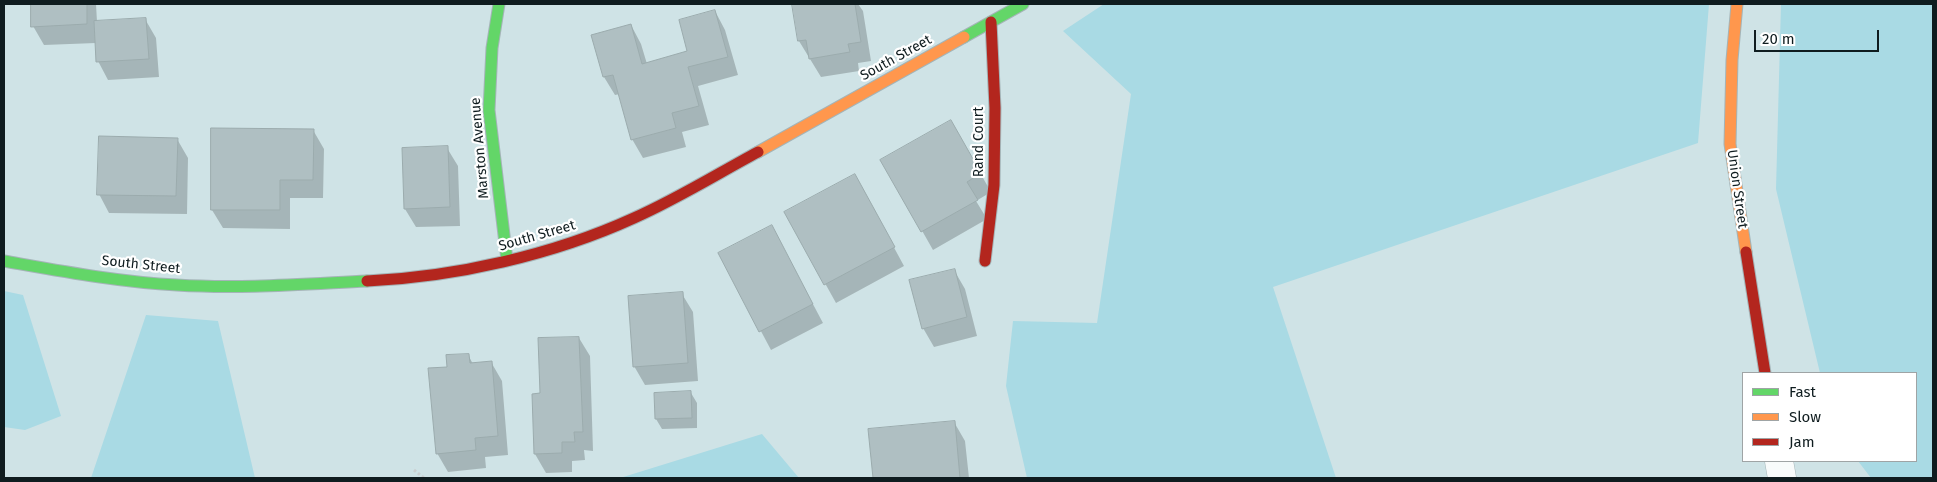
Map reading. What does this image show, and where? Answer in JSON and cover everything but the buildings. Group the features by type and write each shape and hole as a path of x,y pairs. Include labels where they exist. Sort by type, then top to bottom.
{"street":[{"name":"Marston Avenue","path":"499,4 492,48 489,110 507,260"},
{"name":"South Street","path":"4,261 83,275 177,285 272,286 389,280 450,273 507,260 583,239 634,218 1023,4"},
{"name":"Union Street","path":"1737,4 1732,60 1730,144 1765,372"},
{"name":"Rand Court","path":"985,261 994,185 995,108 991,22"},
{"path":"1779,462 1782,478"}],"path":[{"path":"414,470 424,478"}],"shaded area":[{"path":"1104,4 1709,4 1698,143 1273,287 1336,478 1027,478 1006,386 1013,321 1097,323 1131,94 1063,31"},
{"path":"1781,4 1933,4 1933,478 1871,478 1859,462 1917,462 1917,372 1820,372 1776,189"},
{"path":"4,291 23,295 61,416 25,430 4,427"},
{"path":"146,315 218,321 255,478 91,478"},
{"path":"762,434 799,478 620,478"}],"traffic: fast":[{"path":"499,4 492,48 489,110 507,260"},
{"path":"964,37 1023,4"},
{"path":"4,261 112,279 155,284 248,286 367,281"}],"traffic: slow":[{"path":"1737,4 1732,60 1730,144 1746,252"},
{"path":"758,152 964,37"}],"traffic: jam":[{"path":"985,261 994,185 995,108 991,22"},
{"path":"367,281 400,279 469,269 503,262 570,243 650,211 758,152"},
{"path":"1746,252 1765,372"}]}
